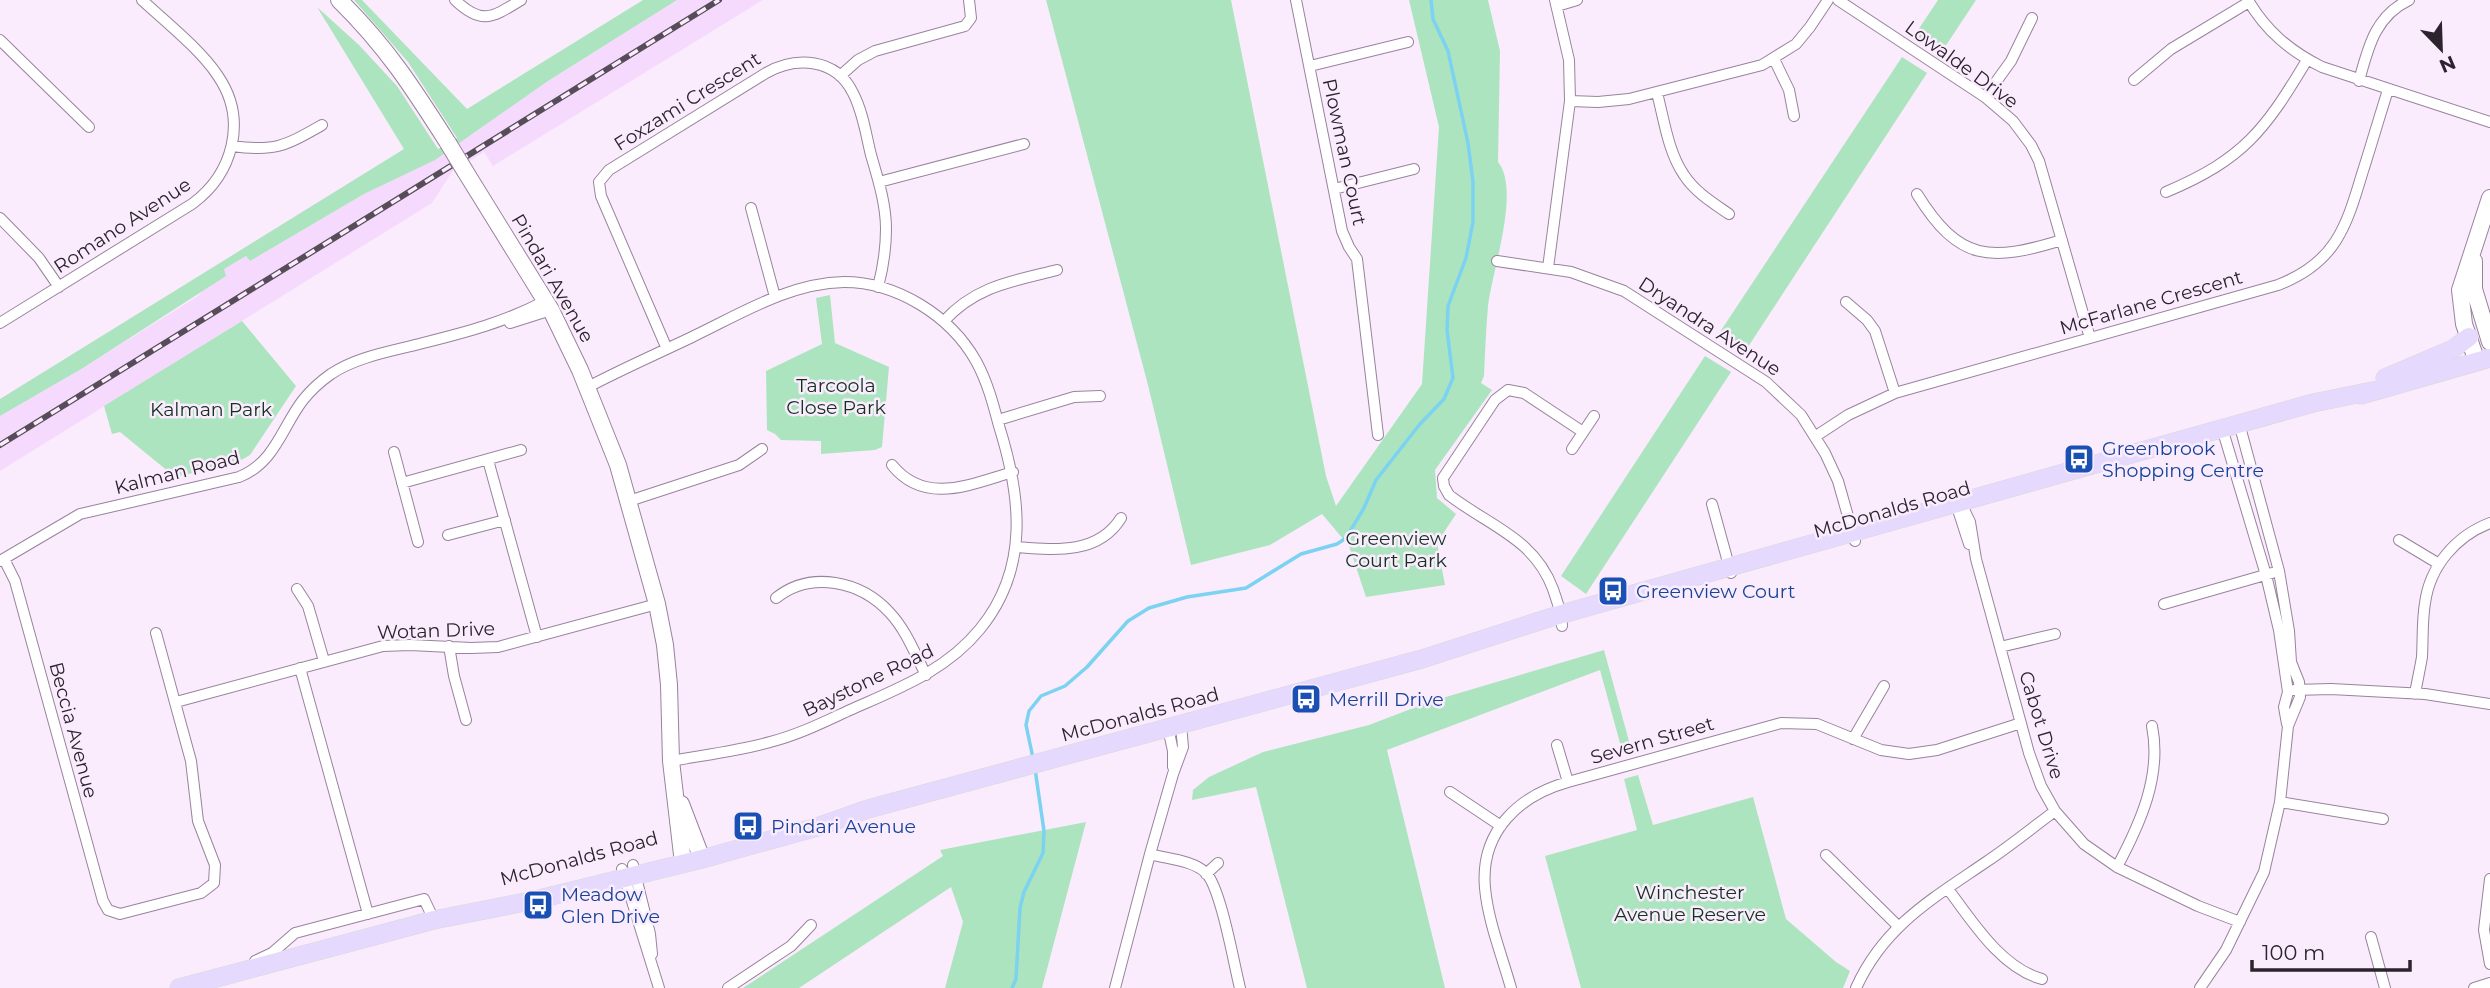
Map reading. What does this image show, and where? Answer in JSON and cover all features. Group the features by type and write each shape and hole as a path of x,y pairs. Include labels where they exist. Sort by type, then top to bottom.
{"main road":[{"path":"2340,398 2453,349 2469,337"},
{"name":"McDonalds Road","path":"179,988 434,920 535,900 629,872 817,827 868,809 1422,659 2484,360"},
{"name":"McDonalds Road","path":"2232,431 2372,391"},
{"name":"McDonalds Road","path":"169,988 198,982"}],"street":[{"name":"Romano Avenue","path":"0,323 202,197 219,179 232,146 232,106 218,76 142,0"},
{"name":"Pindari Avenue","path":"325,0 416,93"},
{"name":"Pindari Avenue","path":"339,0 379,41 416,93 548,306 588,387 609,439 629,501 657,604 669,685 674,786 691,856"},
{"path":"455,0 470,13 486,17 499,14 522,0"},
{"path":"878,287 884,261 884,207 858,105 840,76 858,60 875,51 965,26 971,18 969,0"},
{"name":"Plowman Court","path":"1296,0 1342,231 1357,259 1378,435"},
{"path":"1548,268 1570,102 1569,60 1556,3 1577,0"},
{"path":"1570,102 1615,102 1748,69 1774,59 1804,35 1828,0"},
{"name":"Lowalde Drive","path":"1838,0 1985,97 2013,121 2031,145 2044,175 2090,338"},
{"path":"2359,81 2369,46 2379,24 2393,9 2409,0"},
{"path":"2134,80 2171,49 2248,1 2278,38 2307,60 2359,81 2490,122"},
{"path":"1985,97 2011,61 2032,18"},
{"path":"0,40 89,127"},
{"path":"1310,66 1408,42"},
{"path":"1774,59 1789,90 1794,116"},
{"path":"2166,192 2203,175 2246,145 2277,110 2307,60"},
{"name":"Foxzami Crescent","path":"667,349 601,196 601,178 609,170 777,67 806,61 830,69 840,76"},
{"name":"McFarlane Crescent","path":"1816,436 1855,411 1895,393 2278,285 2300,275 2322,259 2338,240 2349,217 2388,90"},
{"path":"1657,93 1677,164 1698,191 1729,214"},
{"path":"232,146 276,148 293,142 322,125"},
{"path":"878,182 1024,144"},
{"path":"1334,189 1414,169"},
{"path":"1917,194 1931,217 1948,236 1981,252 2007,254 2062,240"},
{"path":"2484,360 2469,337 2460,306 2460,290 2490,198"},
{"path":"751,208 775,297"},
{"path":"0,218 39,258 59,286"},
{"path":"2476,245 2474,289 2490,342"},
{"name":"Dryandra Avenue","path":"1497,261 1579,274 1605,283 1662,313 1766,382 1791,404 1816,436 1838,481 1854,536"},
{"path":"944,321 956,308 982,291 1057,270"},
{"name":"Baystone Road","path":"588,387 775,297 817,284 847,282 878,287 915,301 944,321 975,358 986,382 1013,472 1017,503 1016,547 999,598 981,628 956,655 926,675 785,738 671,761"},
{"path":"1846,302 1867,320 1875,331 1895,393"},
{"name":"Kalman Road","path":"2,560 80,514 247,474 264,463 303,400 338,371 378,355 490,326 521,321 548,306"},
{"path":"1560,619 1550,582 1542,565 1528,548 1449,495 1443,478 1495,400 1508,390 1524,393 1583,432"},
{"path":"998,420 1074,397 1100,396"},
{"path":"1572,449 1594,416"},
{"path":"2204,985 2239,925 2269,847 2280,802 2288,726 2296,692 2278,571 2232,431"},
{"path":"2232,431 2296,692"},
{"path":"629,501 738,465 762,449"},
{"path":"402,483 521,450"},
{"path":"394,452 418,542"},
{"path":"488,460 537,637"},
{"path":"892,465 906,480 933,489 956,487 1013,472"},
{"path":"1712,504 1730,571"},
{"name":"Cabot Drive","path":"1962,508 2035,772 2057,813 2084,844 2117,867 2239,925"},
{"path":"1016,547 1062,549 1087,545 1103,538 1121,517"},
{"path":"449,535 505,520"},
{"path":"2421,694 2425,601 2432,578 2439,564 2464,537 2490,523"},
{"path":"2399,540 2439,564"},
{"name":"Beccia Avenue","path":"2,560 15,581 103,901 108,910 123,914 201,893 214,883 215,865 197,815 194,774 176,702"},
{"path":"2164,604 2278,571"},
{"path":"776,598 788,590 812,583 836,583 860,590 891,614 908,639 926,675"},
{"path":"297,589 308,606 324,661"},
{"name":"Wotan Drive","path":"176,702 383,646 498,647 657,604"},
{"path":"156,633 176,702"},
{"path":"2000,647 2055,634"},
{"path":"449,646 466,720"},
{"path":"300,668 368,914"},
{"path":"1853,739 1884,686"},
{"path":"2296,692 2421,694 2490,704"},
{"name":"Severn Street","path":"1511,988 1485,886 1486,861 1501,826 1513,810 1544,789 1781,723 1817,724 1881,750 1909,754 1937,750 2022,726"},
{"path":"2117,867 2138,824 2151,783 2155,753 2152,726"},
{"path":"1115,988 1150,854 1183,747 1174,727"},
{"path":"1557,745 1567,782"},
{"path":"1450,792 1501,826"},
{"path":"2280,802 2383,819"},
{"path":"1856,988 1873,956 1898,926 2057,813"},
{"path":"1150,854 1191,865 1206,874 1217,895 1240,988"},
{"path":"1826,855 1898,926"},
{"path":"1206,874 1218,863"},
{"path":"629,872 650,934 652,960 659,988"},
{"path":"2490,879 2484,930 2490,964"},
{"path":"1948,889 1982,933 2007,958 2026,973 2042,979"},
{"name":"McDonalds Road","path":"217,977 272,953 295,933 424,900 434,920"},
{"path":"728,988 791,946 811,925"},
{"path":"2371,937 2385,988"},
{"path":"2474,988 2490,983"}],"shaded area":[{"path":"677,0 763,0 493,166 484,152 452,172 432,203 0,471 0,416 198,296 223,269 246,256 250,261 364,194 435,159 548,81"}],"green space":[{"path":"354,0 362,0 467,109 643,0 677,0 548,81 435,160 364,194 250,261 246,256 224,269 226,276 83,368 0,416 0,399 404,149 317,7 359,45 397,86 438,149 457,138 408,62"},
{"name":"Greenview Court Park","path":"1046,0 1231,0 1326,476 1336,506 1422,384 1439,127 1409,0 1488,0 1500,51 1498,162 1507,191 1506,211 1488,306 1484,376 1481,383 1492,390 1435,470 1437,498 1456,514 1437,543 1445,585 1366,597 1349,546 1322,514 1270,545 1191,565 1148,385"},
{"path":"1938,0 1976,0 1941,53 1914,36"},
{"path":"1902,57 1927,73 1744,353 1718,335"},
{"name":"Tarcoola Close Park","path":"830,295 835,343 889,367 882,447 875,450 821,454 821,441 781,440 767,430 766,371 822,344 816,298"},
{"name":"Kalman Park","path":"242,321 296,386 250,455 236,463 175,477 120,432 112,434 104,406"},
{"path":"1705,356 1731,372 1586,594 1561,576"},
{"path":"1604,650 1632,752 1623,754 1600,670 1387,750 1445,988 1307,988 1256,787 1192,800 1193,790 1209,777 1263,752 1369,725 1429,702"},
{"name":"Winchester Avenue Reserve","path":"1638,775 1653,825 1753,797 1786,919 1850,971 1843,988 1581,988 1545,856 1637,830 1624,779"},
{"path":"1086,822 1042,988 945,988 963,922 951,887 799,988 743,988 943,856 940,850"}],"waterway":[{"path":"1033,758 1026,725 1029,711 1041,696 1065,686 1087,667 1128,621 1149,608 1187,597 1246,588 1301,554 1337,544 1346,538 1364,508 1376,480 1420,424 1444,399 1453,378 1447,330 1448,306 1466,258 1473,222 1473,182 1468,143 1448,51 1433,19 1431,0"},
{"path":"1012,988 1016,979 1020,908 1024,892 1043,853 1044,831 1035,769"}],"railway":[{"path":"0,445 719,0"}],"place":[{"name":"Greenbrook Shopping Centre","path":"2079,459"},
{"name":"Greenview Court","path":"1613,591"},
{"name":"Merrill Drive","path":"1306,699"},
{"name":"Pindari Avenue","path":"748,826"},
{"name":"Meadow Glen Drive","path":"538,905"}]}
